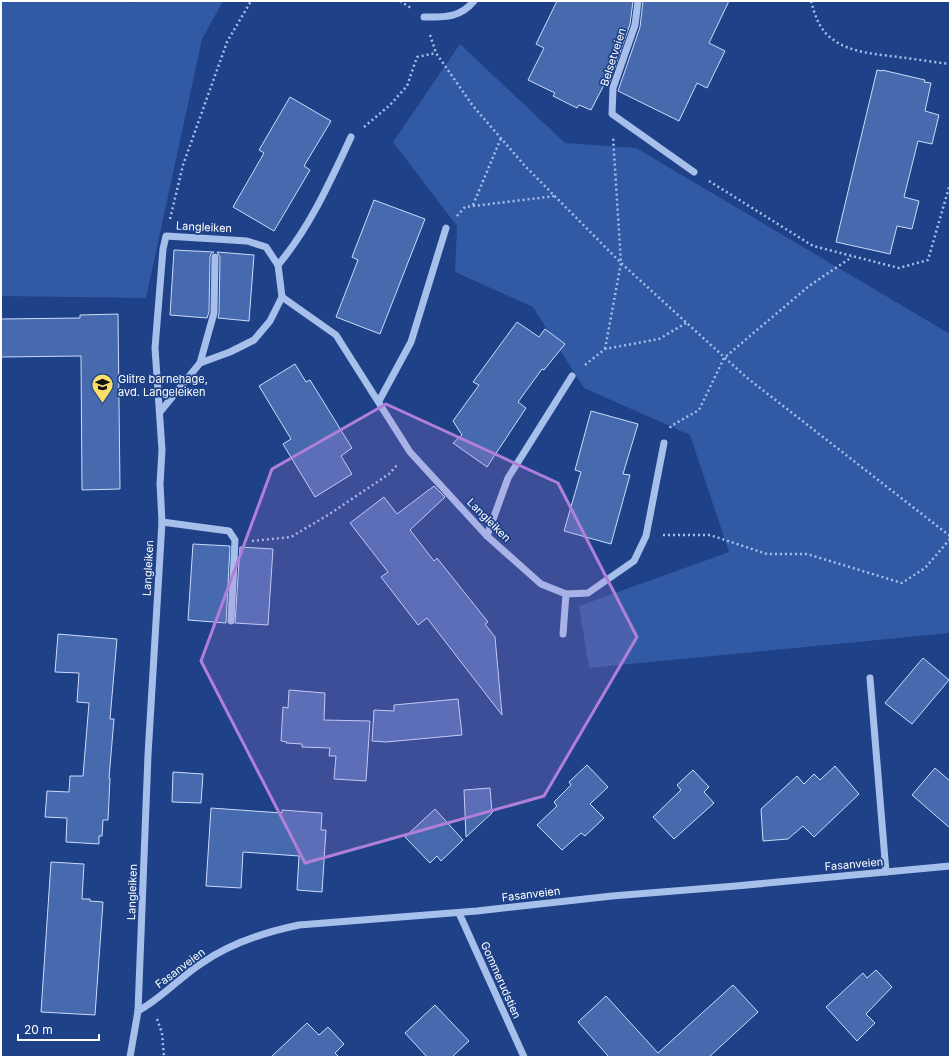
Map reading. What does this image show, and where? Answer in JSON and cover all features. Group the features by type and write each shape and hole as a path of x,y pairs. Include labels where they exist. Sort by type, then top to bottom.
{"street":[{"path":"424,17 449,17 468,8 474,1"},
{"name":"Belsetveien","path":"612,114 613,88 635,25 638,1"},
{"path":"612,114 694,172"},
{"path":"278,265 290,251 324,195 351,138"},
{"path":"379,401 410,342 446,228"},
{"name":"Langleiken","path":"130,1057 138,1011 148,755 162,522 160,484 162,450 155,348 163,249 166,236 247,241 266,247 278,265 282,297 336,335 410,452 487,536 541,584 566,594 588,593 634,561 646,536 664,443"},
{"path":"160,412 200,363 214,313 215,257"},
{"path":"200,363 254,340 270,321 282,297"},
{"path":"487,536 508,478 572,376"},
{"path":"162,522 229,531 235,540 231,621"},
{"path":"563,634 566,594"},
{"path":"870,678 886,872"},
{"name":"Fasanveien","path":"138,1011 152,1003 202,962 235,944 270,931 299,925 459,913 612,896 950,866"},
{"name":"Gommerudstien","path":"459,913 524,1057"}],"path":[{"path":"166,236 183,165 227,42 250,1"},
{"path":"811,1 819,24 830,38 851,49 950,64"},
{"path":"424,17 436,53 473,106 525,166 621,263 746,377 950,536"},
{"path":"351,138 390,105 408,86 417,57 436,53"},
{"path":"605,349 621,263 612,114"},
{"path":"473,206 501,138"},
{"path":"694,172 813,246 899,268 928,260 950,184"},
{"path":"446,228 465,207 556,196"},
{"path":"664,443 671,426 699,410 724,358 809,286 852,256"},
{"path":"572,376 605,349 659,339 686,323"},
{"path":"235,540 256,541 291,537 328,515 389,474 410,452"},
{"path":"646,536 710,535 767,554 808,554 902,583 925,568 950,539"},
{"path":"152,1003 162,1033 164,1057"}],"highlighted area":[{"path":"386,404 558,483 637,637 544,796 305,863 201,661 272,469"}],"shaded area":[{"path":"2,1 129,1 130,3 135,1 223,1 202,39 146,298 1,296"},
{"path":"460,44 565,143 636,148 950,334 950,633 589,668 579,606 729,552 690,435 584,388 533,307 455,272 457,226 393,142"}],"building":[{"path":"557,1 633,1 630,24 608,87 604,85 591,110 579,105 577,108 553,96 555,93 528,80 544,48 536,44"},
{"path":"643,1 729,1 709,43 725,51 707,88 697,83 679,121 618,91 640,27"},
{"path":"877,70 925,80 924,82 931,83 925,111 939,115 932,144 918,141 904,197 919,201 912,229 897,226 890,254 836,242"},
{"path":"290,97 331,121 304,166 310,170 274,231 233,207 264,153 259,150"},
{"path":"374,200 425,219 380,334 336,317 358,260 352,257"},
{"path":"174,250 214,252 210,257 209,312 207,318 170,315"},
{"path":"217,252 254,255 249,321 218,318 220,257"},
{"path":"118,314 120,489 82,490 81,356 1,357 1,319 80,318 80,315"},
{"path":"517,322 539,337 545,329 565,344 544,370 542,369 518,402 526,408 487,467 453,443 462,435 453,421 479,385 473,382"},
{"path":"295,364 306,382 310,380 352,448 341,456 352,474 315,497 283,444 291,439 259,386"},
{"path":"591,411 638,424 623,474 630,475 611,544 564,531 581,472 575,470"},
{"path":"434,486 445,497 410,530 434,561 437,558 488,622 485,624 495,637 502,715 427,618 418,625 381,577 388,572 350,523 384,497 397,514"},
{"path":"193,544 230,546 226,623 188,620"},
{"path":"240,547 273,549 268,625 235,623"},
{"path":"58,634 117,639 110,719 114,719 109,778 108,820 103,820 102,836 99,836 99,844 66,842 67,818 45,817 47,791 69,792 70,776 83,776 89,703 77,702 79,673 55,672"},
{"path":"923,658 949,680 912,724 885,703"},
{"path":"289,690 325,693 324,720 370,721 366,781 334,779 336,756 329,756 330,748 302,747 302,744 286,743 287,742 281,741 283,707 288,708"},
{"path":"458,699 462,735 386,742 372,741 374,710 394,711 394,705"},
{"path":"587,765 608,787 590,804 604,818 585,836 581,833 562,850 537,825 557,806 554,802 571,785 569,782"},
{"path":"835,766 859,794 814,837 803,826 788,839 763,841 761,809 797,776 804,784 814,774 820,780"},
{"path":"935,768 950,781 950,828 912,795"},
{"path":"693,770 709,787 704,792 714,803 674,839 653,817 681,790 677,785"},
{"path":"173,772 203,774 201,803 172,802"},
{"path":"490,788 492,813 466,837 464,790"},
{"path":"211,808 282,813 282,810 322,813 321,830 326,830 322,892 297,890 299,856 243,852 241,888 206,886"},
{"path":"435,809 463,840 441,861 437,856 430,863 405,837"},
{"path":"51,862 84,864 82,899 103,902 95,1015 41,1012"},
{"path":"876,970 892,987 866,1014 875,1023 857,1041 826,1007 863,973 867,978"},
{"path":"733,985 758,1012 709,1057 609,1057 578,1022 606,996 658,1053"},
{"path":"435,1005 469,1041 452,1057 427,1057 405,1033"},
{"path":"307,1023 319,1035 328,1027 344,1044 335,1053 339,1057 271,1057"}],"place":[{"name":"Glitre barnehage, avd. Langeleiken","path":"102,404"}]}
